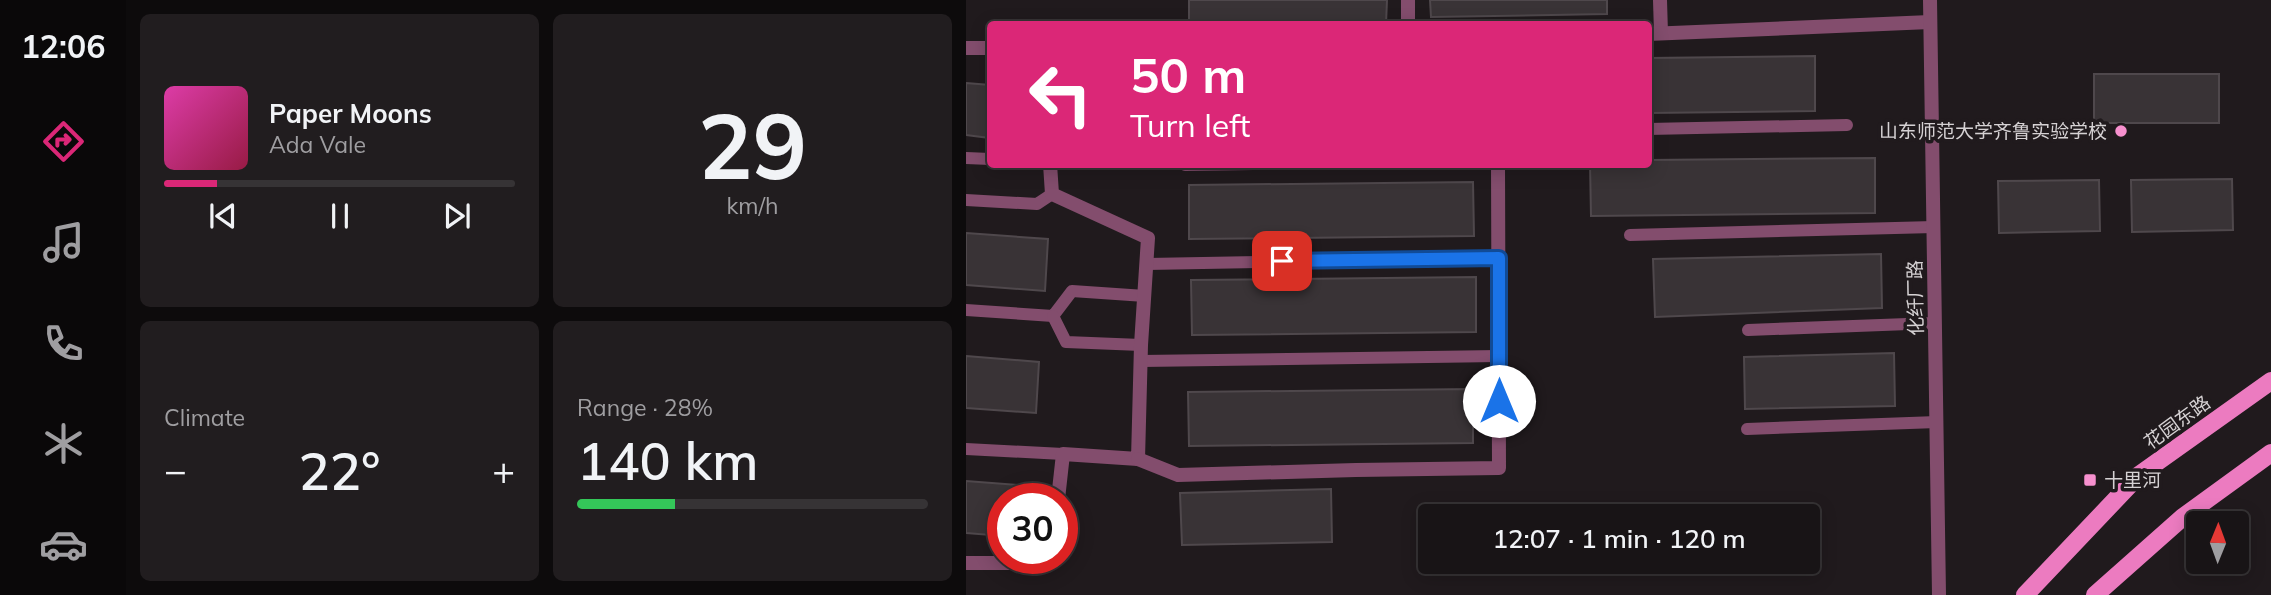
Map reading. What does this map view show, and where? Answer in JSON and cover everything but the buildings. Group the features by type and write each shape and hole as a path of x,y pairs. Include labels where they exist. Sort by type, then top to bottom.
{"main road":[{"name":"花园东路","path":"2025,595 2139,475 2271,381"},
{"path":"2095,595 2183,517 2271,453"}],"street":[{"path":"1408,0 1408,21"},
{"path":"1660,0 1655,33 1930,22"},
{"name":"化纤厂路","path":"1930,0 1939,595"},
{"path":"966,48 987,48"},
{"path":"1050,168 1052,194 1148,238 1138,459"},
{"path":"1060,483 1063,454 1138,459 1178,475 1499,468 1498,168"},
{"path":"966,563 987,563"}],"lane":[{"path":"1652,129 1847,124"},
{"path":"966,158 987,159"},
{"path":"966,201 1037,204 1052,194"},
{"path":"1630,236 1934,227"},
{"path":"1147,264 1499,258"},
{"path":"1053,316 1072,291 1145,296"},
{"path":"966,310 1053,316"},
{"path":"1053,316 1066,342 1142,345"},
{"path":"1748,330 1935,323"},
{"path":"1141,361 1499,356"},
{"path":"1747,429 1937,422"},
{"path":"966,449 1063,454"}],"place":[{"name":"山东师范大学齐鲁实验学校","path":"2121,131"},
{"name":"十里河","path":"2090,480"}],"route":[{"path":"1282,261 1499,258 1499,401"}]}
